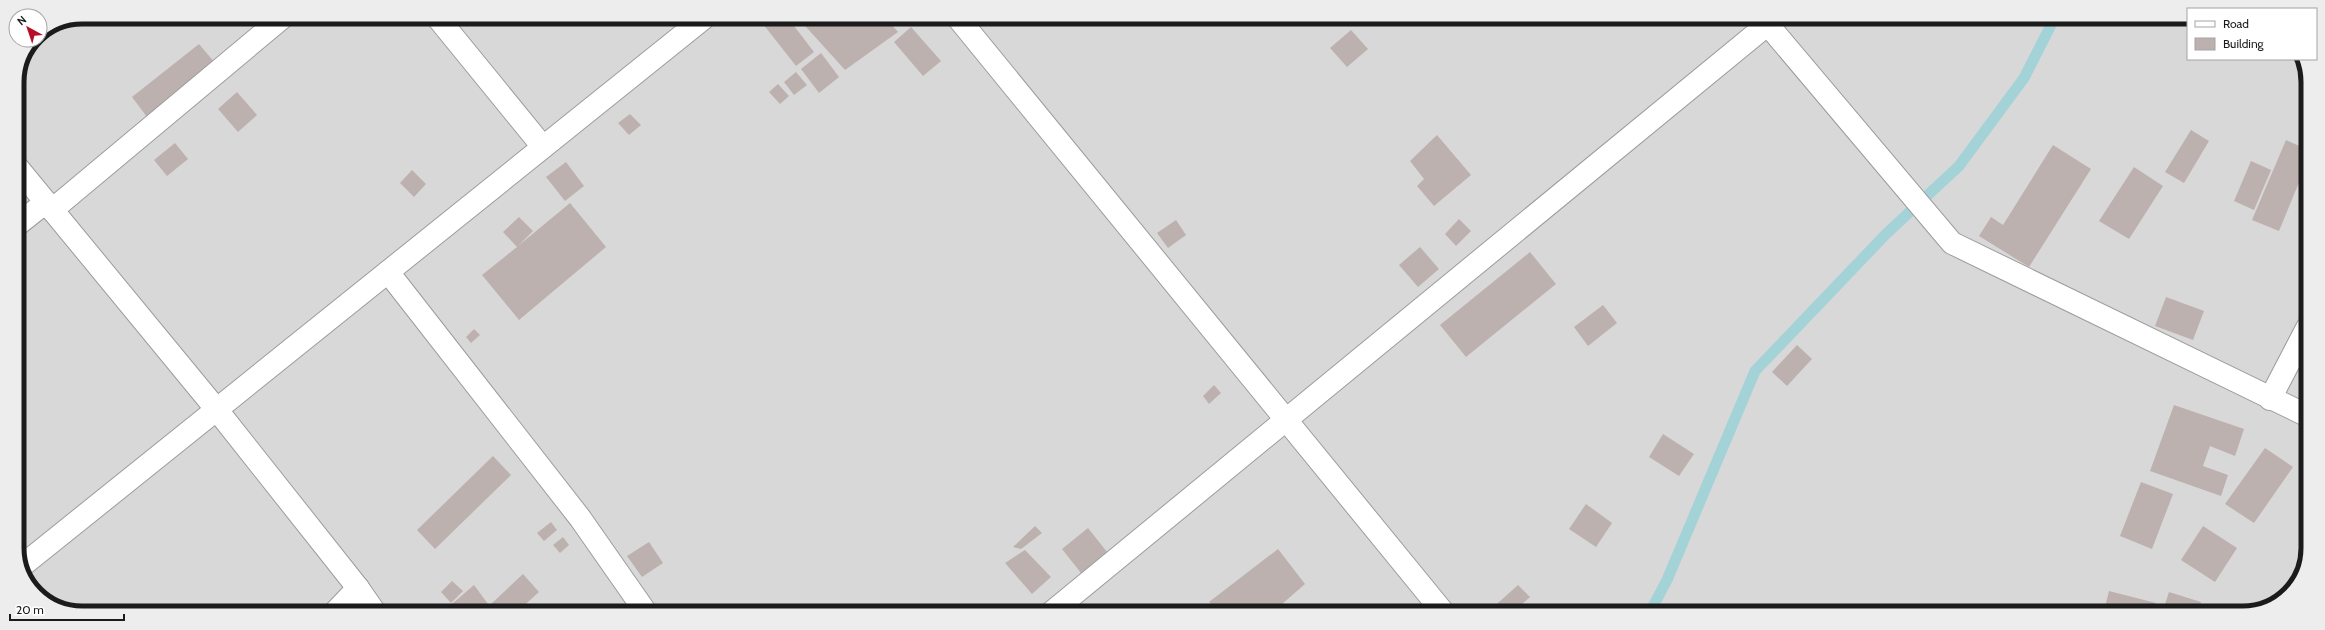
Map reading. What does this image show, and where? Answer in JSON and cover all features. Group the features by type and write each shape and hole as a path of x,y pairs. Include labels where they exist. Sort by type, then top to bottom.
{"street":[{"path":"24,221 49,206 273,24"},
{"path":"443,24 543,147"},
{"path":"26,562 697,24"},
{"path":"963,24 1438,606"},
{"path":"1059,606 1286,420 1763,24"},
{"path":"1767,24 1952,243 2301,413"},
{"path":"24,176 217,410 358,588 371,606"},
{"path":"388,272 580,518 642,606"},
{"path":"2270,399 2301,340"},
{"path":"341,606 358,588"}],"shaded area":[{"path":"82,24 2187,24 2187,60 2297,60 2300,71 2301,555 2295,574 2287,586 2269,600 2250,606 75,606 56,600 44,592 36,583 27,567 24,552 24,82 28,60 36,48 48,48 48,36 60,28"}],"building":[{"path":"763,24 793,24 814,52 796,66"},
{"path":"803,24 891,24 898,32 845,70"},
{"path":"911,27 941,61 923,76 894,42"},
{"path":"1351,30 1368,49 1347,67 1330,48"},
{"path":"199,44 215,63 147,117 132,97"},
{"path":"821,53 839,77 819,93 801,69"},
{"path":"796,72 807,85 794,95 784,82"},
{"path":"778,84 789,96 780,104 769,92"},
{"path":"237,92 257,115 238,132 218,109"},
{"path":"630,114 641,125 629,135 618,123"},
{"path":"2191,130 2209,141 2184,183 2165,172"},
{"path":"1437,135 1471,175 1434,206 1417,186 1424,179 1410,161"},
{"path":"2286,140 2301,147 2301,178 2279,231 2252,220"},
{"path":"175,143 188,159 167,176 154,160"},
{"path":"2053,145 2091,169 2029,267 1979,236 1991,217 2003,225"},
{"path":"2251,161 2271,170 2254,210 2234,201"},
{"path":"566,162 584,186 565,201 546,177"},
{"path":"2134,167 2163,186 2129,239 2099,221"},
{"path":"412,170 426,184 414,197 400,183"},
{"path":"570,203 606,247 519,320 482,275 517,247 503,232 519,217 533,231 518,246"},
{"path":"1459,219 1471,231 1456,246 1445,234"},
{"path":"1176,220 1186,235 1168,248 1157,233"},
{"path":"1420,247 1439,269 1418,287 1399,265"},
{"path":"1530,252 1556,284 1466,357 1440,325"},
{"path":"2166,297 2204,311 2193,340 2155,326"},
{"path":"1603,305 1617,323 1588,346 1574,327"},
{"path":"474,329 480,335 471,343 466,337"},
{"path":"1797,345 1812,359 1787,386 1772,372"},
{"path":"1214,385 1221,393 1209,404 1203,396"},
{"path":"2174,405 2244,429 2235,456 2210,446 2203,466 2228,475 2221,496 2150,471"},
{"path":"1663,434 1694,454 1679,476 1649,457"},
{"path":"2265,448 2293,467 2254,523 2225,504"},
{"path":"493,456 511,475 435,549 417,530"},
{"path":"2141,482 2173,494 2152,549 2120,536"},
{"path":"1586,504 1612,523 1596,547 1569,529"},
{"path":"551,522 557,530 544,541 537,533"},
{"path":"1035,526 1042,533 1021,549 1013,547"},
{"path":"2203,526 2237,548 2215,582 2181,560"},
{"path":"1088,528 1107,552 1081,573 1062,549"},
{"path":"563,537 569,545 560,553 553,545"},
{"path":"649,542 663,563 642,577 627,556"},
{"path":"1278,549 1305,584 1280,606 1213,606 1209,602"},
{"path":"1025,550 1051,577 1032,594 1005,563"},
{"path":"523,574 539,592 524,606 493,606 491,604"},
{"path":"452,581 463,591 451,603 441,592"},
{"path":"474,585 488,604 485,606 450,606"},
{"path":"1518,585 1530,597 1520,606 1495,606"},
{"path":"2109,591 2156,603 2155,606 2105,606"},
{"path":"2169,592 2201,602 2200,606 2164,606"}],"waterway":[{"path":"1653,606 1667,580 1755,371 1886,234 1959,166 2024,78 2051,24"}]}
